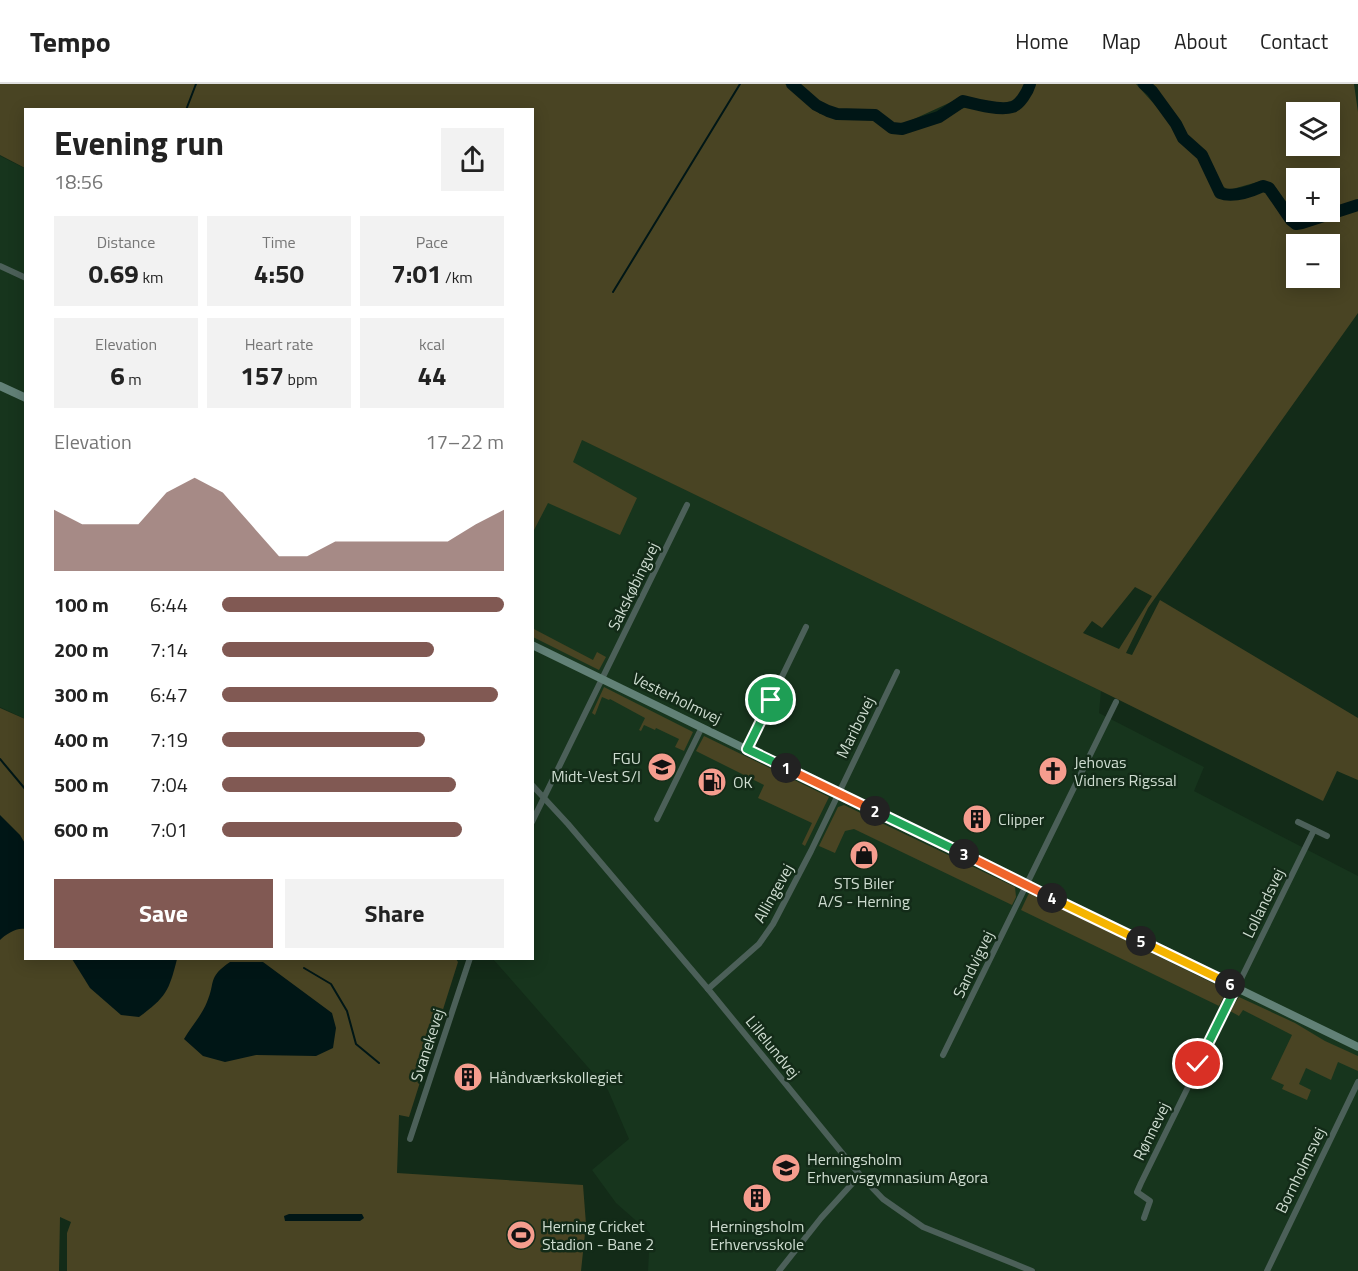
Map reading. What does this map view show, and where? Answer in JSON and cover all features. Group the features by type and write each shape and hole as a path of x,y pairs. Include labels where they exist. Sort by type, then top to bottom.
{"street":[{"path":"0,266 24,277"},
{"path":"0,386 24,397"},
{"name":"Sakskøbingvej","path":"603,678 687,505"},
{"path":"747,749 806,627"},
{"name":"Vesterholmvej","path":"534,646 1358,1047"},
{"name":"Maribovej","path":"838,793 897,672"},
{"path":"534,818 603,678"},
{"name":"Sandvigvej","path":"943,1055 1116,702"},
{"path":"657,819 702,727"},
{"name":"Lillelundvej","path":"534,787 708,989 860,1175 883,1199 923,1227 1032,1271"},
{"name":"Allingevej","path":"708,989 759,944 773,924 838,793"},
{"path":"1298,822 1327,836"},
{"name":"Lollandsvej","path":"1236,987 1314,830"},
{"name":"Svanekevej","path":"410,1139 469,960"},
{"name":"Rønnevej","path":"1144,1218 1150,1201 1137,1192 1236,987"},
{"name":"Bornholmsvej","path":"1267,1271 1358,1082"},
{"path":"778,1271 860,1175"}],"shaded area":[{"path":"0,84 785,84 820,114 875,120 891,133 964,108 1019,110 1033,84 1136,84 1200,158 1219,196 1226,198 1263,189 1268,191 1286,218 1286,222 1296,226 1310,222 1340,222 1340,213 1358,208 1358,313 1148,608 1126,653 1132,655 1160,600 1358,718 1358,780 1337,771 1323,801 582,440 573,462 637,498 620,535 548,503 534,530 534,108 24,108 24,167 0,155","holes":["1135,587 1152,596 1119,649 1083,633 1092,621 1102,628"]},
{"path":"797,84 1027,84 1013,103 980,103 962,97 901,125 892,124 879,111 843,110 826,105"},
{"path":"1148,84 1354,84 1358,112 1358,201 1340,206 1340,168 1286,168 1286,201 1276,188 1261,181 1229,190 1222,186 1205,154 1186,136 1156,90"},
{"path":"0,156 24,168 24,719 0,707"},
{"path":"534,416 1101,691 1099,713 1204,767 1194,791 1358,876 1358,1271 648,1271 650,1233 616,1203 592,1170 629,1139 608,1090 494,960 534,960"},
{"path":"534,629 593,660 597,652 606,657 599,670 534,638"},
{"path":"604,687 693,732 684,751 675,747 679,739 656,728 655,730 644,725 641,731 639,730 645,718 610,699 602,697 595,715 592,713"},
{"path":"0,708 24,719 24,960 457,960 458,962 409,1117 399,1115 397,1173 583,1185 586,1224 581,1271 67,1271 67,1233 71,1222 60,1217 59,1271 0,1271"},
{"path":"704,736 829,797 805,846 802,844 812,823 758,798 764,785 696,751"},
{"path":"844,805 1015,887 1016,897 1012,905 854,829 845,831 835,853 819,846 838,807"},
{"path":"0,815 24,842 24,929 5,935 0,940"},
{"path":"1029,893 1227,990 1219,1006 1021,910"},
{"path":"73,960 177,960 165,993 139,1017 121,1015 90,988"},
{"path":"230,962 263,962 332,1013 336,1028 333,1048 316,1056 256,1055 225,1062 203,1056 184,1039 205,1007 215,976"},
{"path":"1239,997 1358,1056 1358,1071 1338,1062 1331,1080 1306,1068 1299,1084 1311,1090 1307,1100 1282,1089 1284,1085 1271,1079 1292,1035 1243,1010 1239,1016 1230,1011"},
{"path":"289,1214 362,1214 364,1218 360,1221 285,1221 284,1216"}],"waterway":[{"path":"187,108 196,84"},
{"path":"613,292 740,84"},
{"path":"792,84 816,105 828,111 837,114 875,115 892,128 902,129 939,117 963,101 994,108 1015,106 1026,94 1030,84"},
{"path":"1144,84 1152,91 1176,124 1183,138 1202,155 1220,193 1236,194 1263,186 1269,188 1296,224 1358,205"},
{"path":"0,759 24,788"},
{"path":"304,968 331,984 347,1011 356,1044 379,1063"}],"place":[{"name":"FGU Midt-Vest S/I","path":"662,767"},
{"name":"Jehovas Vidners Rigssal","path":"1053,771"},
{"name":"OK","path":"712,782"},
{"name":"Clipper","path":"977,819"},
{"name":"STS Biler A/S - Herning","path":"864,855"},
{"name":"Håndværkskollegiet","path":"468,1077"},
{"name":"Herningsholm Erhvervsgymnasium Agora","path":"786,1168"},
{"name":"Herningsholm Erhvervsskole","path":"757,1198"},
{"name":"Herning Cricket Stadion - Bane 2","path":"521,1235"}],"route":[{"path":"771,700 747,749 1236,987 1198,1064"}]}
